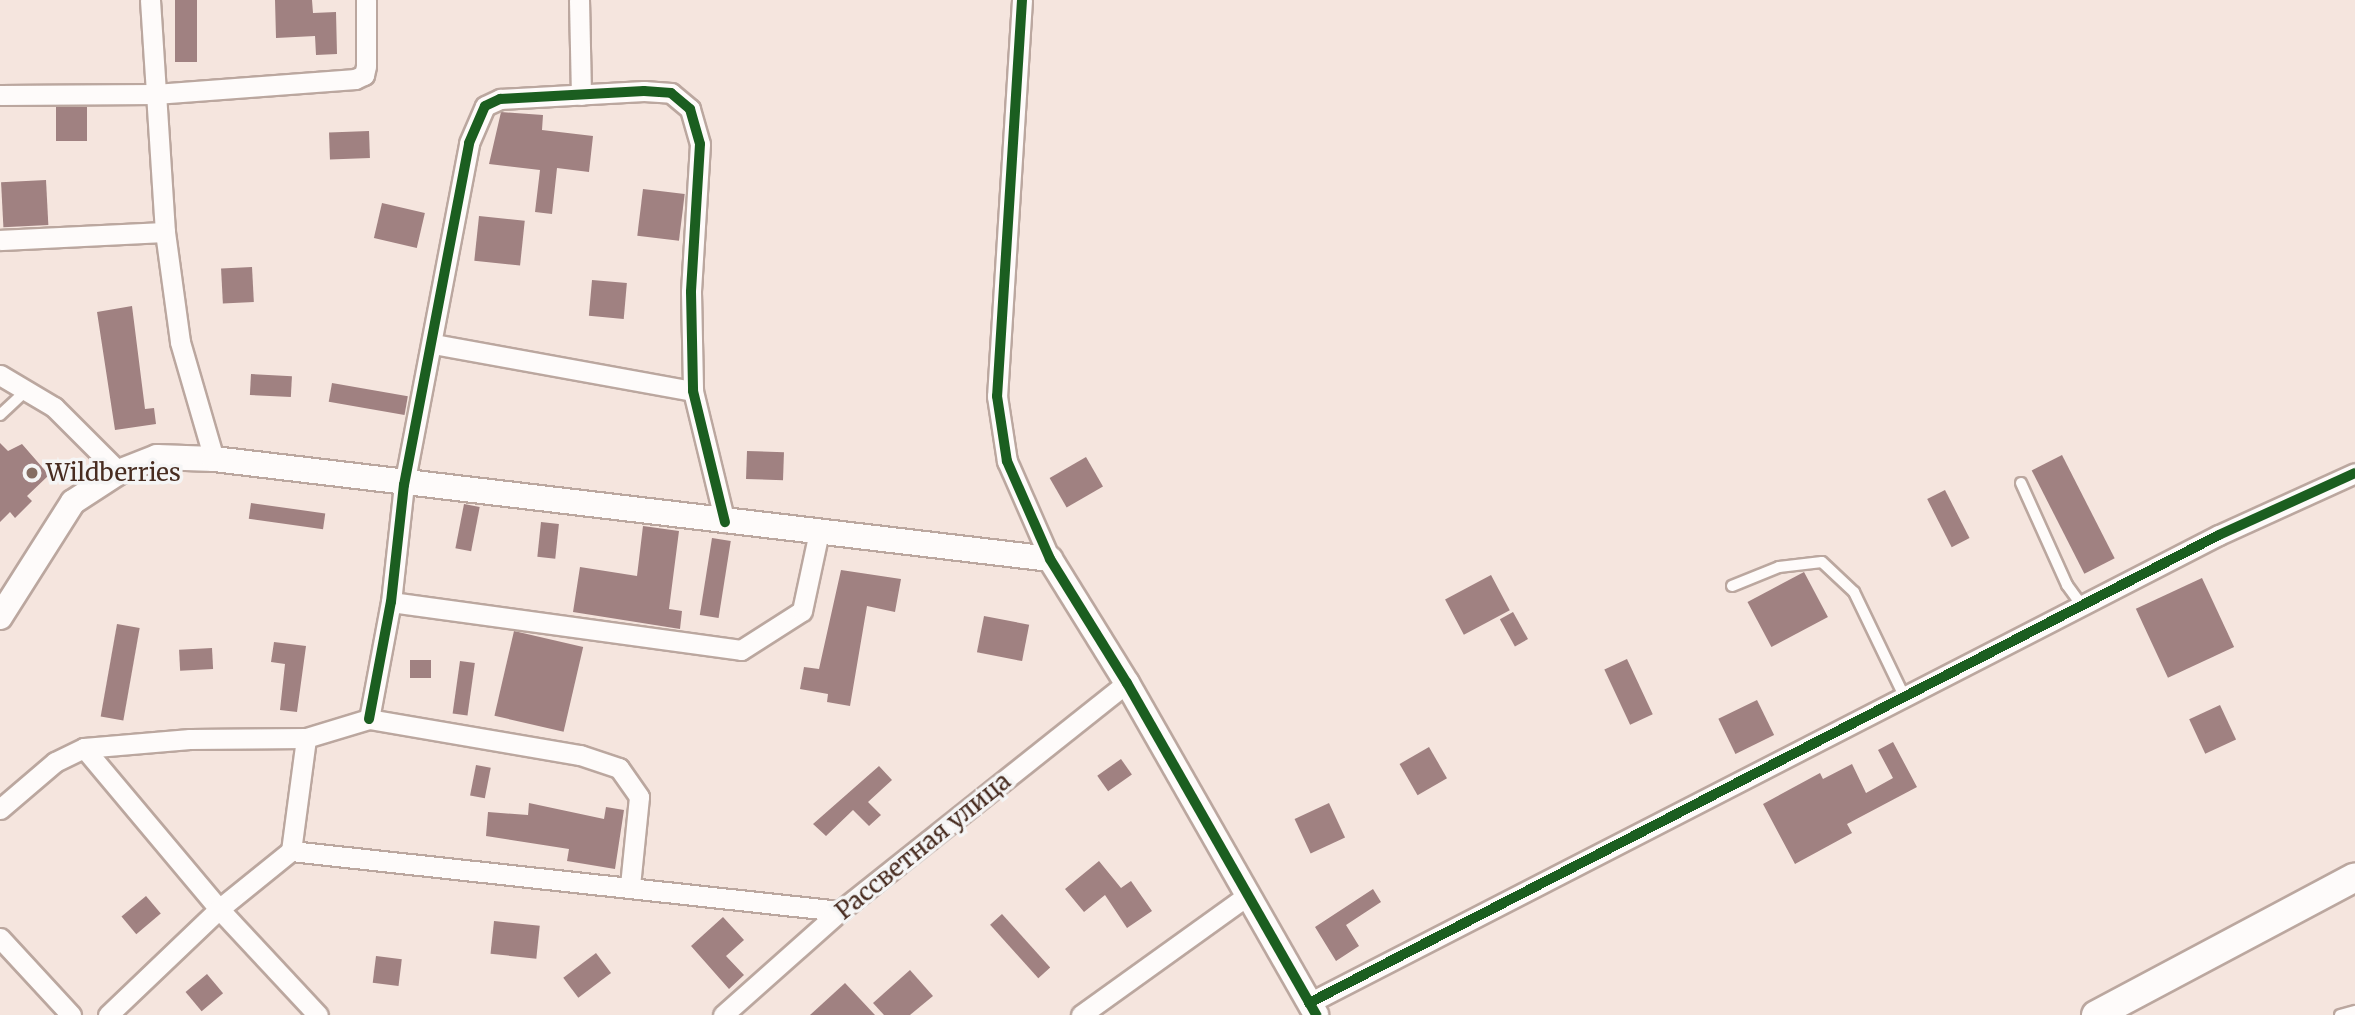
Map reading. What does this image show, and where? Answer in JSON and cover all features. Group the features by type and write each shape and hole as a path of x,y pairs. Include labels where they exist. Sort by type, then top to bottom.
{"main road":[{"path":"2096,1015 2355,877"}],"street":[{"path":"150,0 165,232 180,342 214,459"},
{"path":"0,95 155,94 355,79 364,75 366,66 366,0"},
{"path":"579,0 581,95"},
{"path":"1022,0 997,396 1007,461 1050,559 1127,683 1313,1009 2083,606 2355,473"},
{"path":"369,719 391,602 404,485 434,344 475,122 485,106 500,99 671,93 690,109 701,144 691,292 693,391 725,522"},
{"path":"0,240 165,232"},
{"path":"434,344 693,391"},
{"path":"0,375 54,407 120,472"},
{"path":"0,617 73,502 120,472 157,457 214,459 404,485 1050,559"},
{"path":"391,602 741,650 802,611 819,532"},
{"name":"Рассветная улица","path":"723,1015 839,911 1127,683"},
{"path":"0,809 55,762 84,748 190,739 306,738 369,719 580,755 619,768 639,797 630,886"},
{"path":"108,1015 219,909 291,851 306,738"},
{"path":"84,748 219,909 318,1015"},
{"path":"291,851 630,886 839,911"},
{"path":"1081,1015 1248,894"},
{"path":"0,938 71,1015"}],"lane":[{"path":"0,415 26,391"},
{"path":"2021,483 2067,585 2083,606"},
{"path":"1732,586 1779,567 1822,562 1854,592 1905,698"},
{"path":"2340,1015 2355,1011"}],"building":[{"path":"175,0 197,0 197,62 175,62"},
{"path":"275,0 312,0 313,13 336,12 337,54 316,55 315,36 276,38"},
{"path":"56,107 87,107 87,141 56,141"},
{"path":"501,112 543,115 542,130 593,136 589,172 557,168 552,214 535,212 540,170 489,164"},
{"path":"369,131 370,158 330,159 329,132"},
{"path":"46,180 48,225 3,227 1,182"},
{"path":"643,189 685,194 679,241 637,236"},
{"path":"382,203 425,213 417,248 374,238"},
{"path":"479,216 525,221 520,266 474,261"},
{"path":"252,267 254,302 223,304 221,269"},
{"path":"592,280 627,283 624,319 589,316"},
{"path":"132,306 145,409 154,408 156,424 115,430 97,312"},
{"path":"251,374 292,376 291,397 250,395"},
{"path":"332,383 408,396 405,415 329,402"},
{"path":"0,443 8,451 22,444 49,475 27,496 32,501 15,518 10,512 0,522"},
{"path":"747,451 784,452 783,480 746,479"},
{"path":"2062,455 2115,558 2084,574 2032,470"},
{"path":"1086,457 1103,486 1067,507 1050,478"},
{"path":"1945,490 1970,538 1952,547 1927,499"},
{"path":"251,503 325,513 323,529 249,519"},
{"path":"464,504 480,507 471,551 455,548"},
{"path":"541,522 559,524 555,559 537,557"},
{"path":"643,526 679,531 669,609 682,611 680,629 573,612 580,567 637,576"},
{"path":"712,538 731,541 719,618 700,615"},
{"path":"841,570 901,579 895,612 867,606 850,706 827,702 828,694 800,689 804,667 819,669"},
{"path":"1804,572 1828,617 1771,647 1747,602"},
{"path":"1491,575 1510,610 1464,635 1445,599"},
{"path":"2202,578 2234,647 2168,678 2136,609"},
{"path":"1513,612 1528,639 1515,646 1500,619"},
{"path":"984,616 1029,625 1022,661 977,652"},
{"path":"117,624 140,628 123,721 101,717"},
{"path":"514,631 583,647 564,732 494,716"},
{"path":"274,642 306,646 297,712 280,710 285,664 271,662"},
{"path":"212,648 213,669 180,671 179,650"},
{"path":"1627,659 1653,714 1630,725 1604,670"},
{"path":"410,660 431,660 431,678 410,678"},
{"path":"460,661 475,663 467,716 453,713"},
{"path":"1757,700 1774,735 1735,754 1718,719"},
{"path":"2220,705 2236,739 2205,754 2189,719"},
{"path":"1893,742 1917,787 1847,824 1852,833 1795,864 1763,804 1820,773 1823,779 1852,764 1866,793 1893,778 1878,750"},
{"path":"1429,747 1447,778 1418,795 1400,764"},
{"path":"1121,759 1132,775 1108,791 1097,776"},
{"path":"476,765 491,768 485,798 470,795"},
{"path":"879,766 892,780 868,802 881,815 869,826 853,810 826,836 813,824"},
{"path":"529,803 604,819 606,807 624,810 615,869 567,861 569,849 486,836 488,812 528,815"},
{"path":"1329,803 1345,837 1311,853 1295,819"},
{"path":"1099,861 1121,888 1131,881 1152,911 1127,928 1105,895 1084,912 1065,889"},
{"path":"1373,889 1381,902 1346,925 1359,946 1336,961 1315,927"},
{"path":"146,896 161,914 136,934 121,917"},
{"path":"1002,914 1050,968 1038,978 990,925"},
{"path":"723,917 744,940 726,956 744,975 729,989 691,946"},
{"path":"494,921 540,926 536,959 491,954"},
{"path":"596,953 611,973 578,998 563,978"},
{"path":"376,956 402,959 399,986 373,983"},
{"path":"910,970 933,996 910,1015 884,1015 873,1003"},
{"path":"207,974 223,993 202,1011 186,992"},
{"path":"845,983 875,1015 810,1015"}],"cycle path":[{"path":"1022,0 997,396 1007,461 1050,559 1127,683 1316,1015"},
{"path":"369,719 391,602 404,485 469,143 485,106 500,99 644,91 671,93 690,109 700,144 691,292 693,391 725,522"},
{"path":"1309,1003 2219,535 2355,473"}],"place":[{"name":"Wildberries","path":"32,473"}]}
